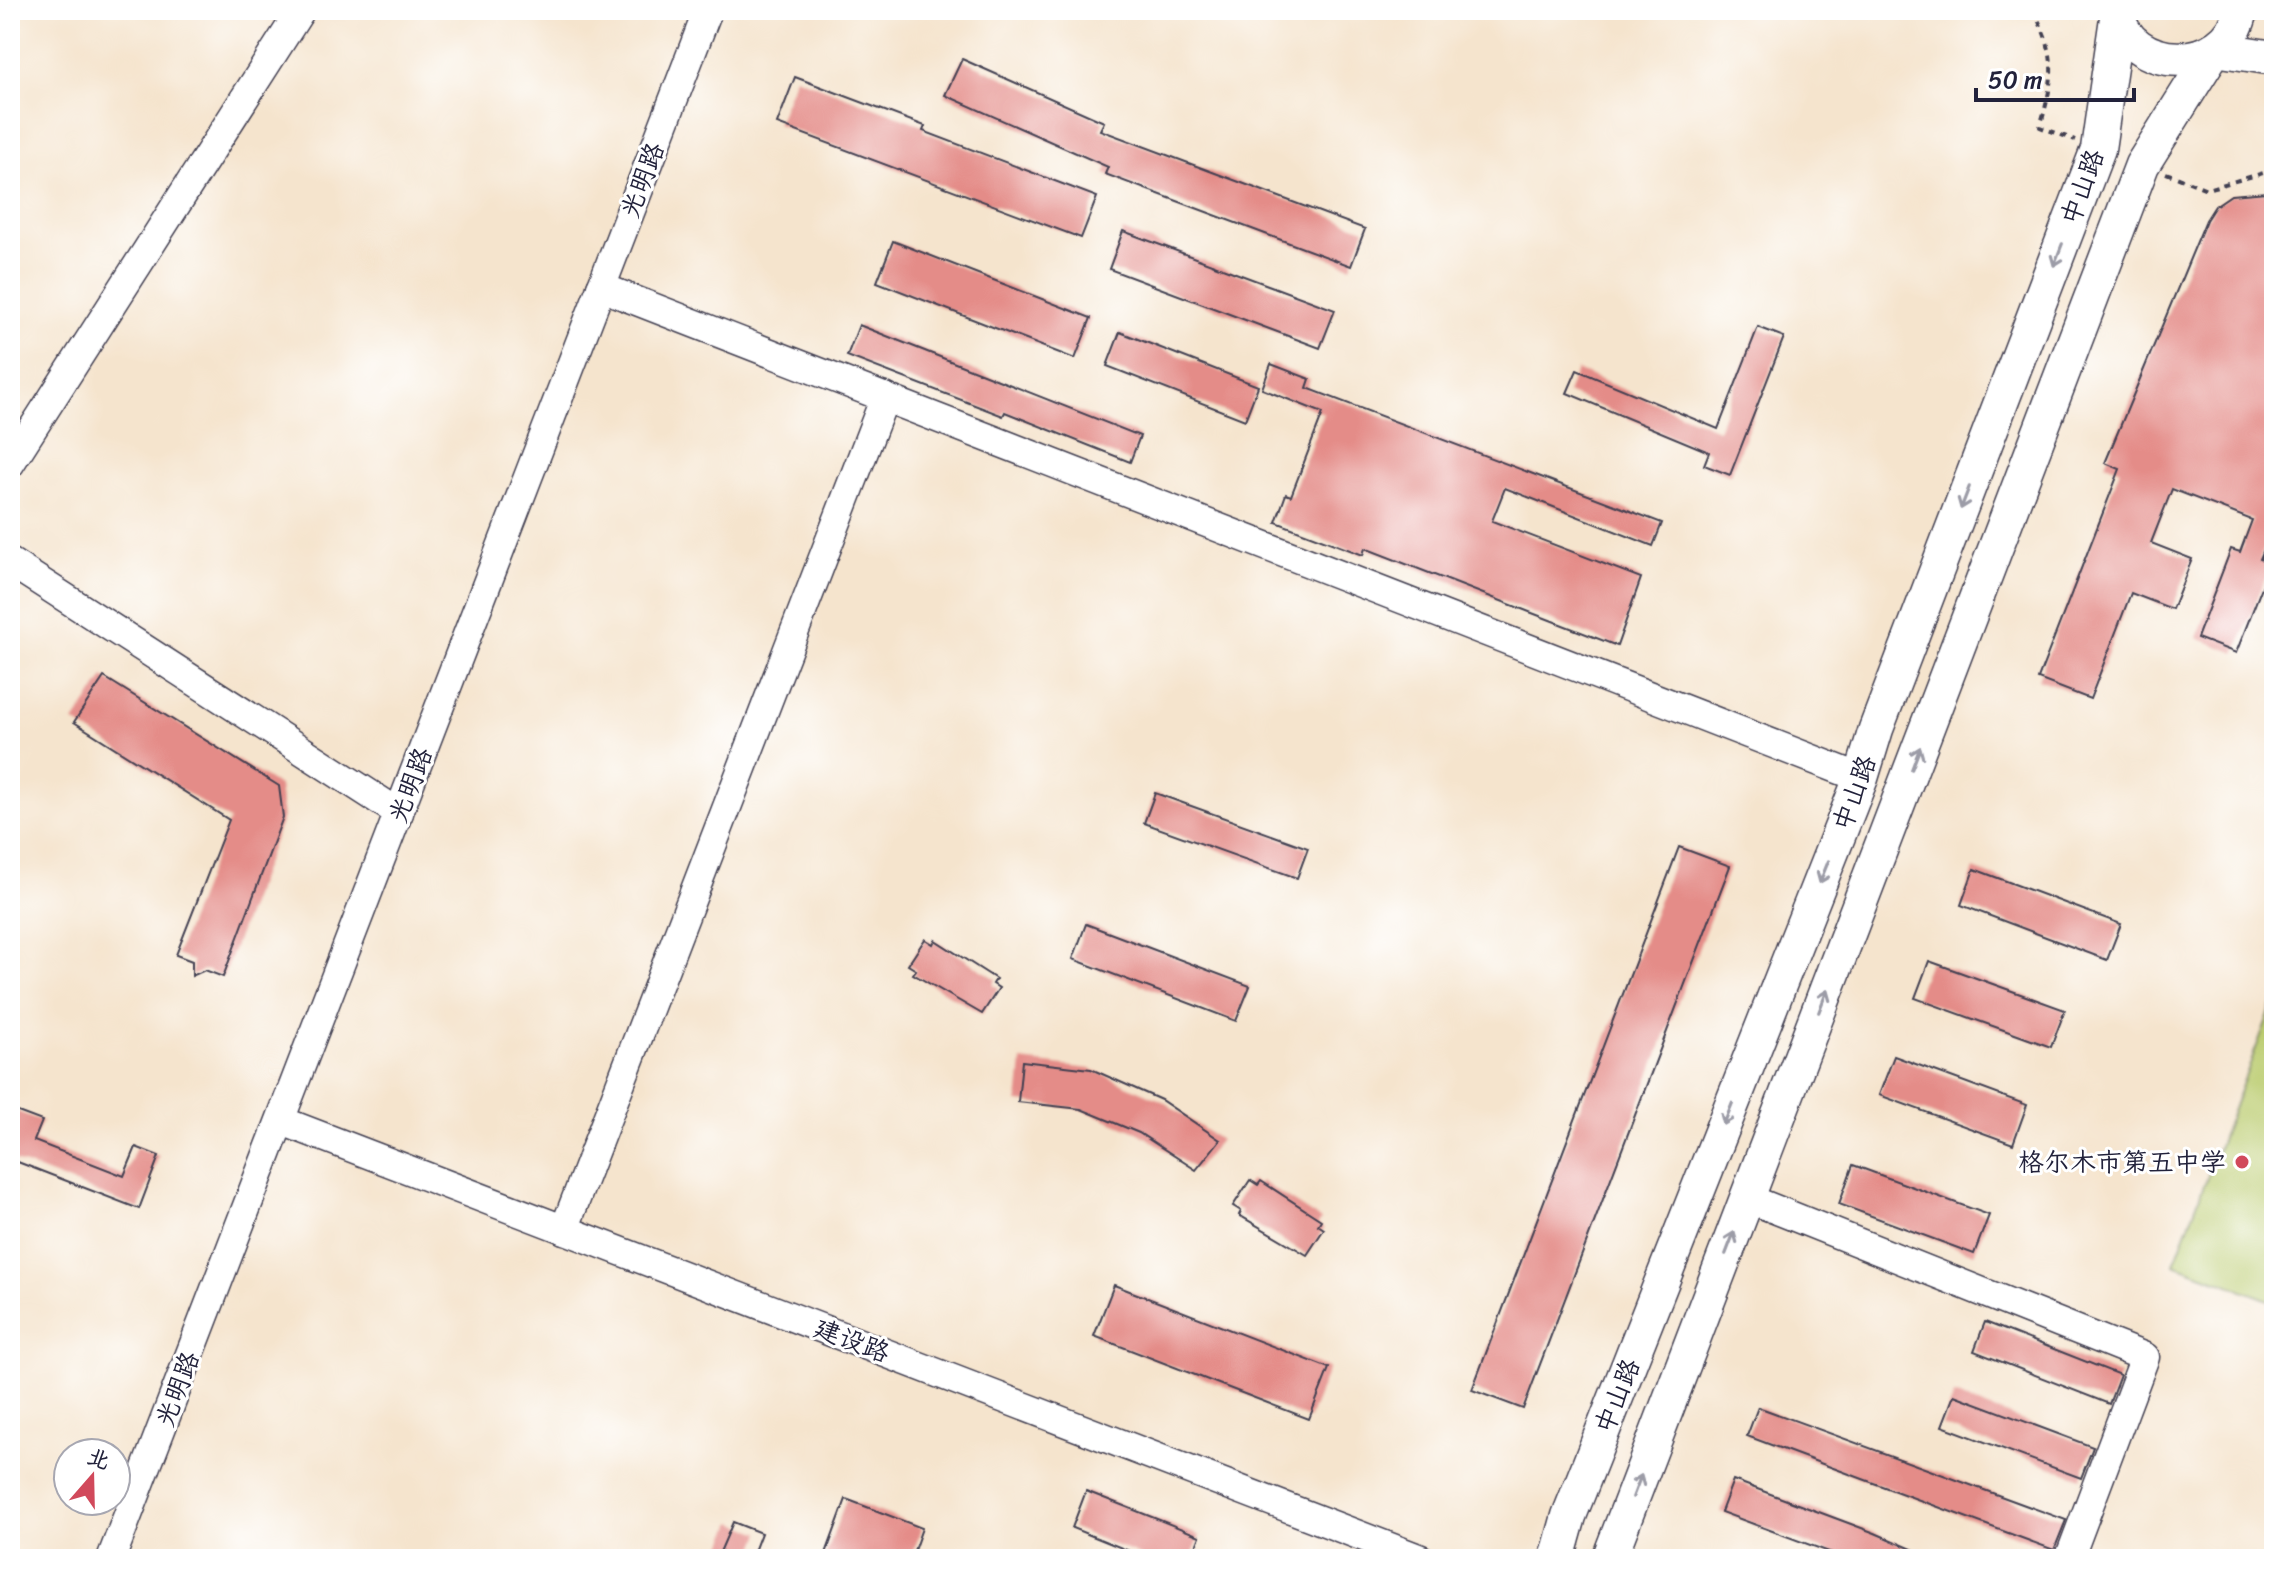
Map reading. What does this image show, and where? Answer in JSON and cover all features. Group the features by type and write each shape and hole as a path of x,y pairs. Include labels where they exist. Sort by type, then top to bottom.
{"main road":[{"name":"中山路","path":"1609,1559 2142,165 2215,49 2230,35 2241,10"},
{"name":"中山路","path":"1557,1559 1575,1502 1861,778 1876,729 2098,149 2114,13"},
{"path":"2114,13 2133,42 2156,56 2192,59 2215,49 2274,58"}],"street":[{"path":"10,464 301,10"},
{"name":"光明路","path":"111,1559 708,10"},
{"path":"601,287 1861,778"},
{"path":"564,1230 885,397"},
{"path":"10,562 399,813"},
{"name":"建设路","path":"282,1121 1421,1559"},
{"path":"1747,1198 2145,1357 2069,1559"}],"green space":[{"path":"2274,1001 2274,1302 2174,1264"}],"building":[{"path":"962,59 1104,122 1100,130 1365,229 1351,266 1105,174 1108,167 945,95"},
{"path":"795,77 925,126 923,131 1097,197 1081,238 777,124"},
{"path":"2274,194 2274,525 2260,559 2271,564 2236,653 2197,638 2231,549 2240,552 2252,520 2172,489 2151,543 2192,559 2172,609 2131,593 2090,699 2038,679 2120,469 2105,463 2206,220 2215,206 2231,195"},
{"path":"1123,231 1335,310 1320,348 1109,269"},
{"path":"893,241 1091,318 1075,359 877,282"},
{"path":"859,325 1140,436 1130,462 1005,412 1003,416 847,356"},
{"path":"1758,327 1784,337 1730,475 1704,465 1709,452 1567,393 1577,370 1718,429"},
{"path":"1120,332 1258,386 1245,420 1107,366"},
{"path":"1271,364 1310,379 1307,388 1662,523 1653,546 1505,488 1492,521 1641,578 1617,646 1365,548 1363,555 1276,522 1286,494 1291,496 1323,413 1262,389"},
{"path":"104,677 279,786 283,817 223,977 205,970 192,976 192,961 176,955 229,820 74,722"},
{"path":"1155,793 1308,848 1297,878 1144,823"},
{"path":"1679,847 1730,866 1523,1409 1472,1390"},
{"path":"1974,869 2121,924 2107,960 1961,905"},
{"path":"1086,924 1250,986 1236,1021 1073,959"},
{"path":"925,939 933,944 935,940 996,979 993,984 999,988 982,1014 913,974 916,970 908,965"},
{"path":"1929,961 2065,1010 2051,1047 1915,998"},
{"path":"1894,1056 2027,1105 2013,1144 1879,1095"},
{"path":"1022,1061 1091,1069 1161,1100 1220,1140 1196,1170 1139,1133 1081,1109 1018,1102"},
{"path":"10,1109 42,1121 34,1141 124,1176 136,1147 159,1156 139,1209 10,1159"},
{"path":"1853,1165 1989,1215 1974,1254 1839,1204"},
{"path":"1250,1180 1258,1185 1261,1181 1321,1220 1318,1225 1324,1229 1307,1255 1239,1215 1241,1211 1233,1206"},
{"path":"1114,1285 1329,1368 1309,1419 1094,1336"},
{"path":"1985,1322 2120,1375 2109,1404 1974,1351"},
{"path":"1954,1395 2093,1447 2081,1478 1942,1426"},
{"path":"1758,1407 2066,1520 2054,1550 1747,1436"},
{"path":"1733,1480 1935,1559 1848,1559 1721,1512"},
{"path":"1086,1491 1200,1536 1191,1559 1149,1559 1072,1528"},
{"path":"846,1499 922,1528 911,1559 824,1559"},
{"path":"733,1522 761,1533 751,1559 717,1559"}],"place":[{"name":"格尔木市第五中学","path":"2242,1162"}]}
